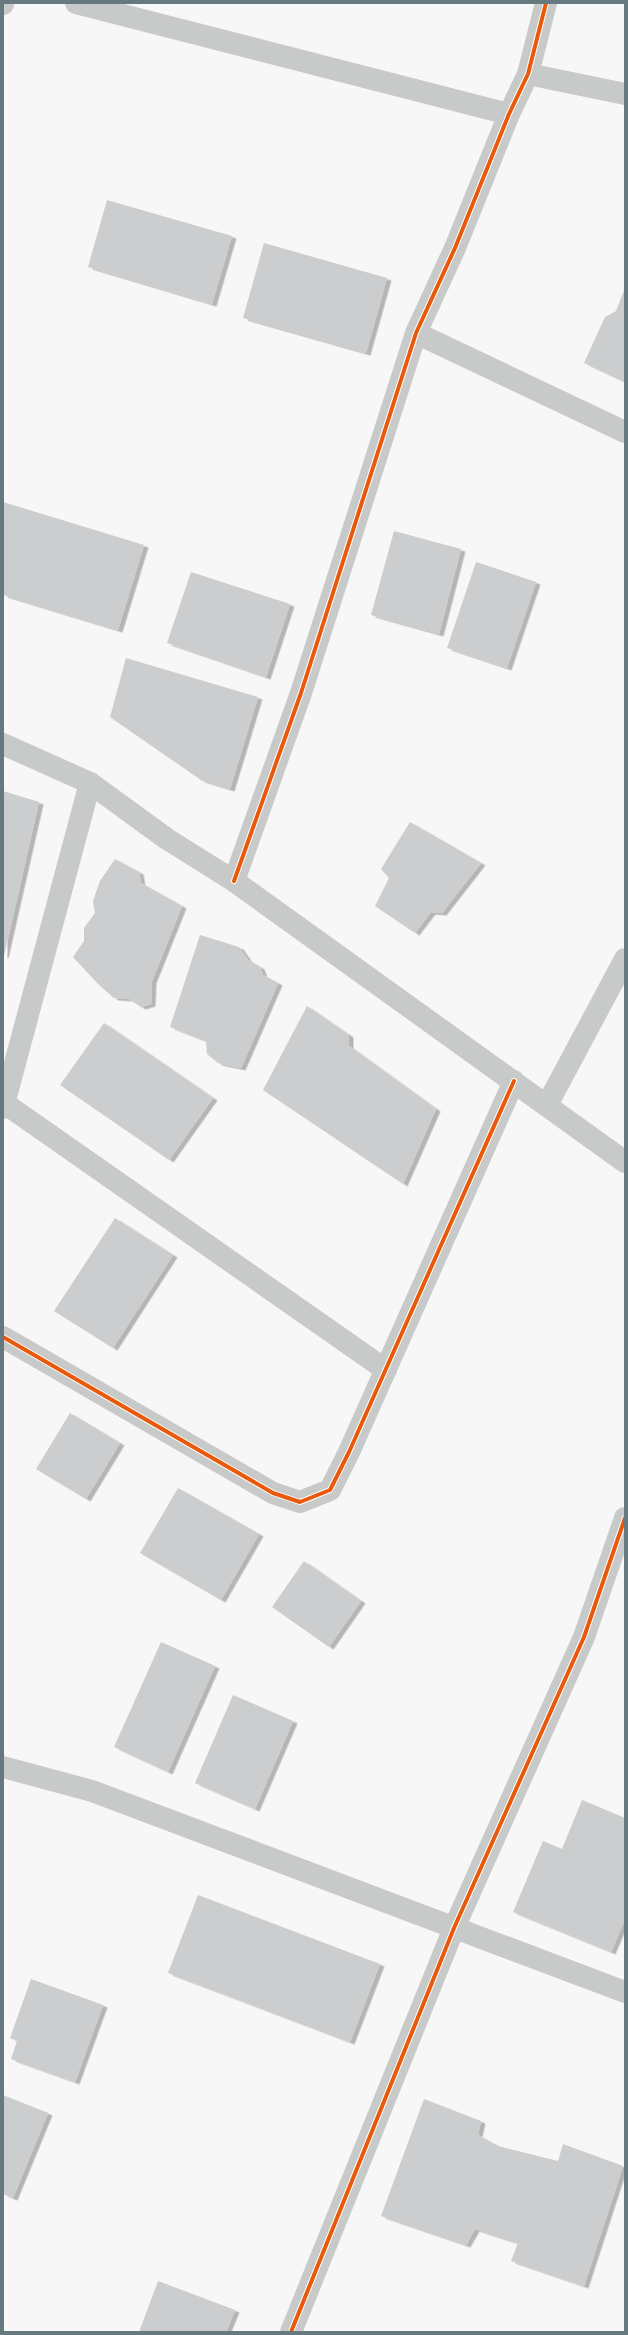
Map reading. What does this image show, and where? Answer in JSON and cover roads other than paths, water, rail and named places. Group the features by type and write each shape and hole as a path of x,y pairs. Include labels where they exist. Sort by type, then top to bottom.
{"street":[{"path":"76,3 509,114"},
{"path":"234,881 301,693 416,333 455,248 509,114 528,74 546,3"},
{"path":"528,74 625,94"},
{"path":"416,333 625,432"},
{"path":"3,744 90,783 166,839 234,881 625,1162"},
{"path":"90,783 4,1105 386,1370"},
{"path":"547,1105 625,959"},
{"path":"3,1337 273,1493 300,1502 330,1490 386,1370 514,1081"},
{"path":"291,2332 454,1928 584,1637 625,1518"},
{"path":"3,1767 92,1791 625,1992"}]}
